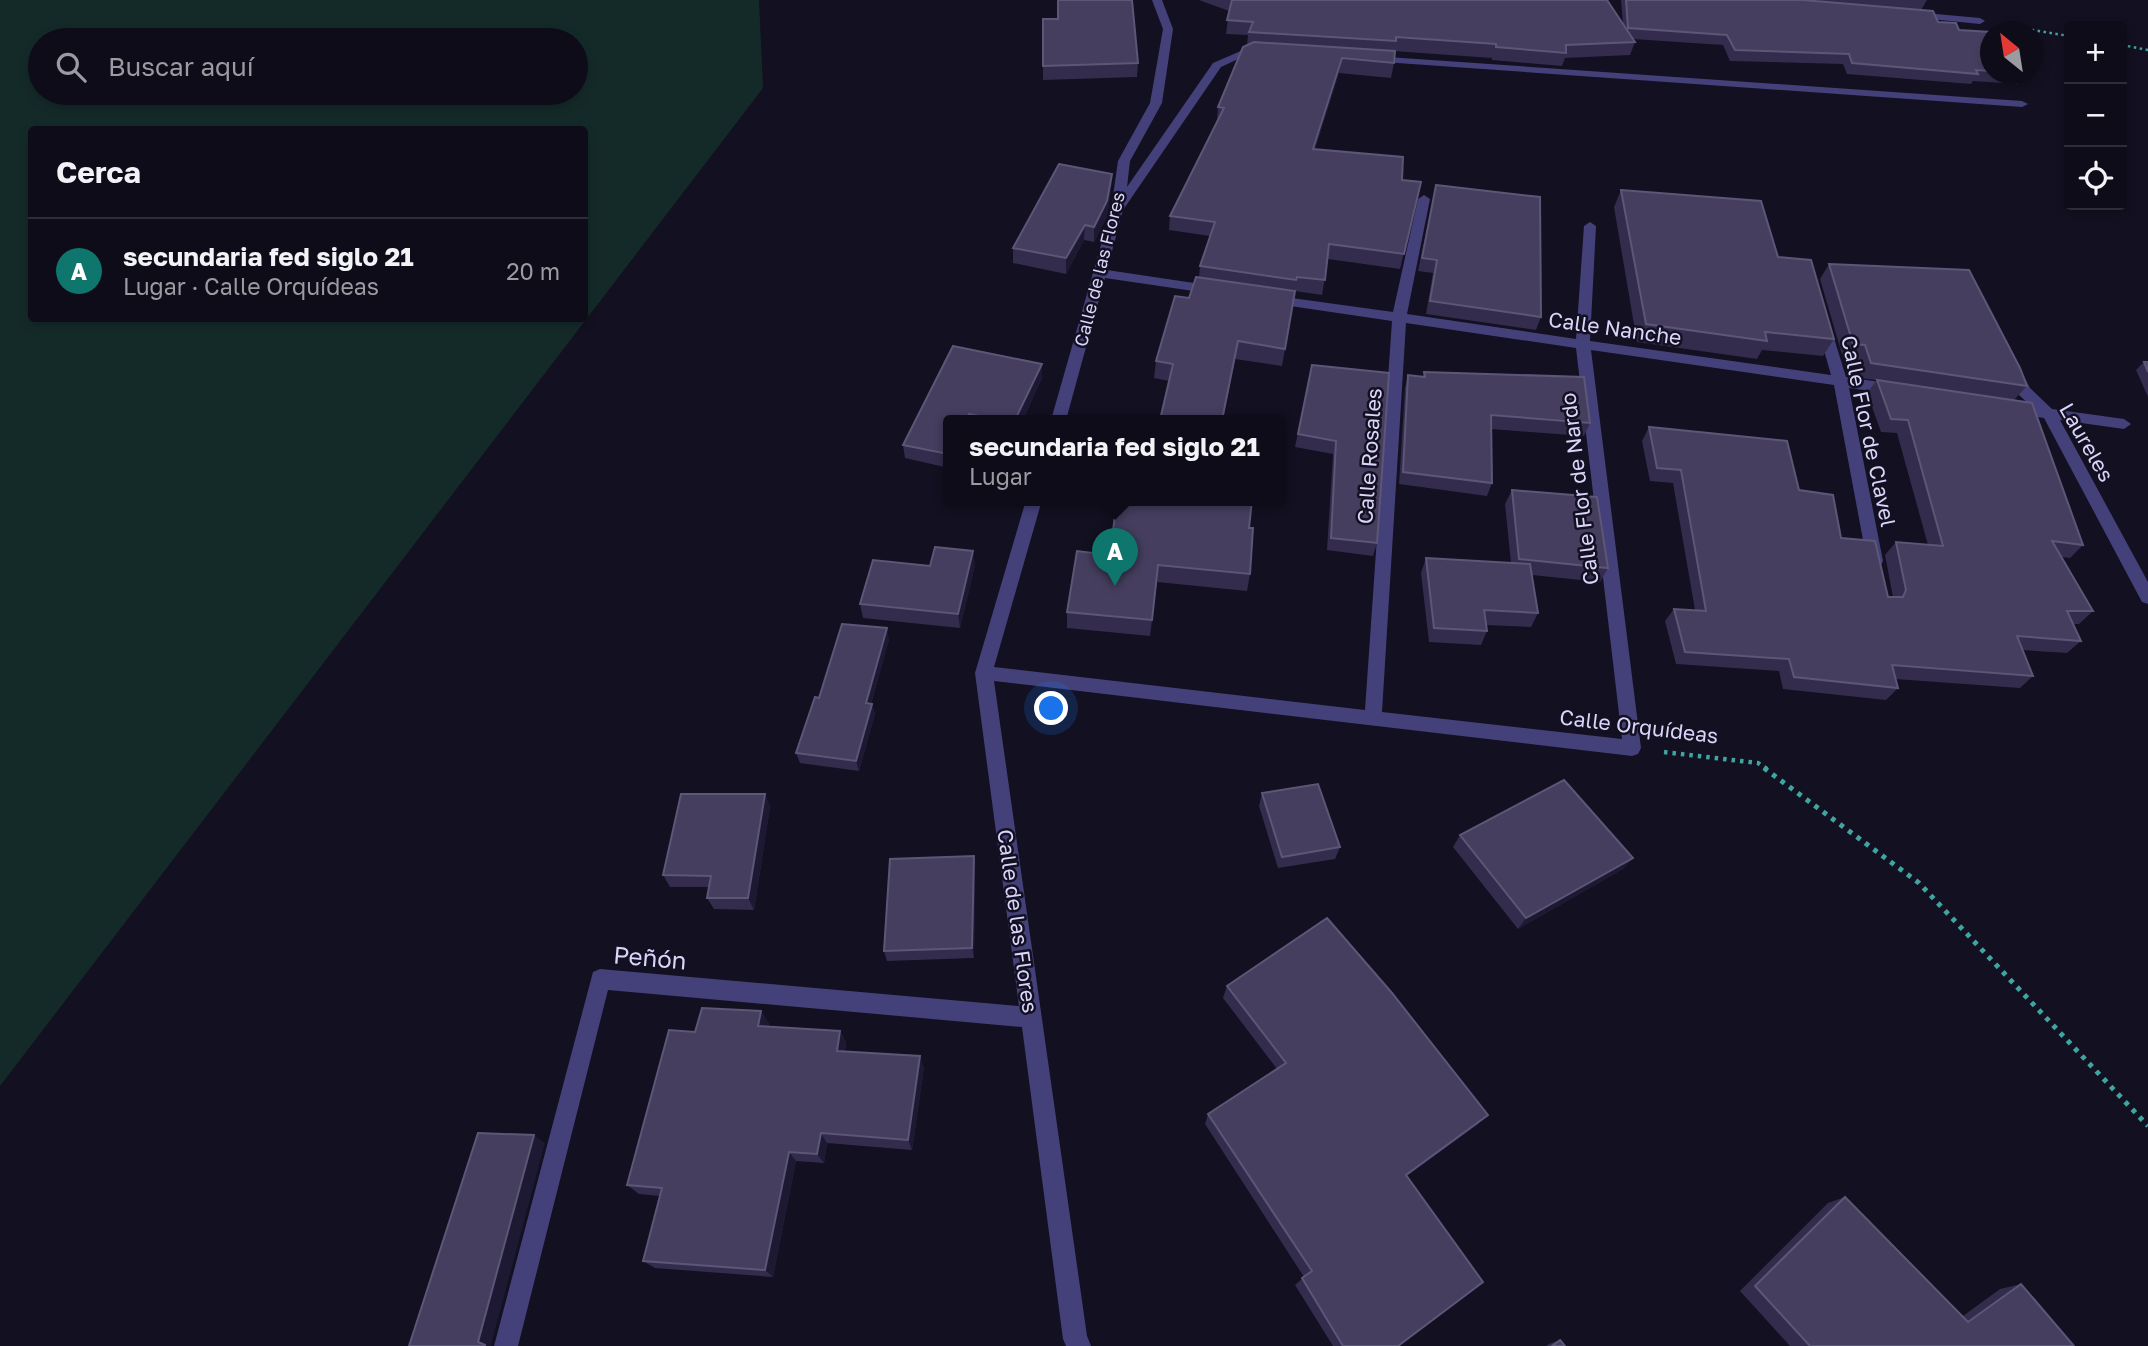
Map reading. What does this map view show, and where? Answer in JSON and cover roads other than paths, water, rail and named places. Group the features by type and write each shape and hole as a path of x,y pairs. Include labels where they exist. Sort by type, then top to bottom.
{"street":[{"name":"Calle de las Flores","path":"1059,415 1117,210 1124,161 1156,103 1168,29 1157,0"},
{"path":"1901,14 1980,21"},
{"path":"1117,210 1217,65 1250,50 1277,52"},
{"path":"1360,58 2022,104"},
{"name":"Calle Rosales","path":"1373,718 1399,318 1424,199"},
{"name":"Calle Flor de Nardo","path":"1591,226 1583,345 1632,748"},
{"path":"1100,273 1222,292"},
{"name":"Calle Nanche","path":"1250,296 1905,391"},
{"name":"Calle Flor de Clavel","path":"1819,306 1839,381 1878,576"},
{"name":"Laureles","path":"2008,358 2025,391 2049,414 2148,597"},
{"path":"1997,405 2124,424"},
{"name":"Calle de las Flores","path":"1032,506 984,673 1075,1339 1079,1346"},
{"name":"Calle Orquídeas","path":"984,673 1632,748"},
{"name":"Peñón","path":"506,1346 600,979 1031,1017"}],"place":[{"name":"secundaria fed siglo 21","path":"1115,586"}]}
